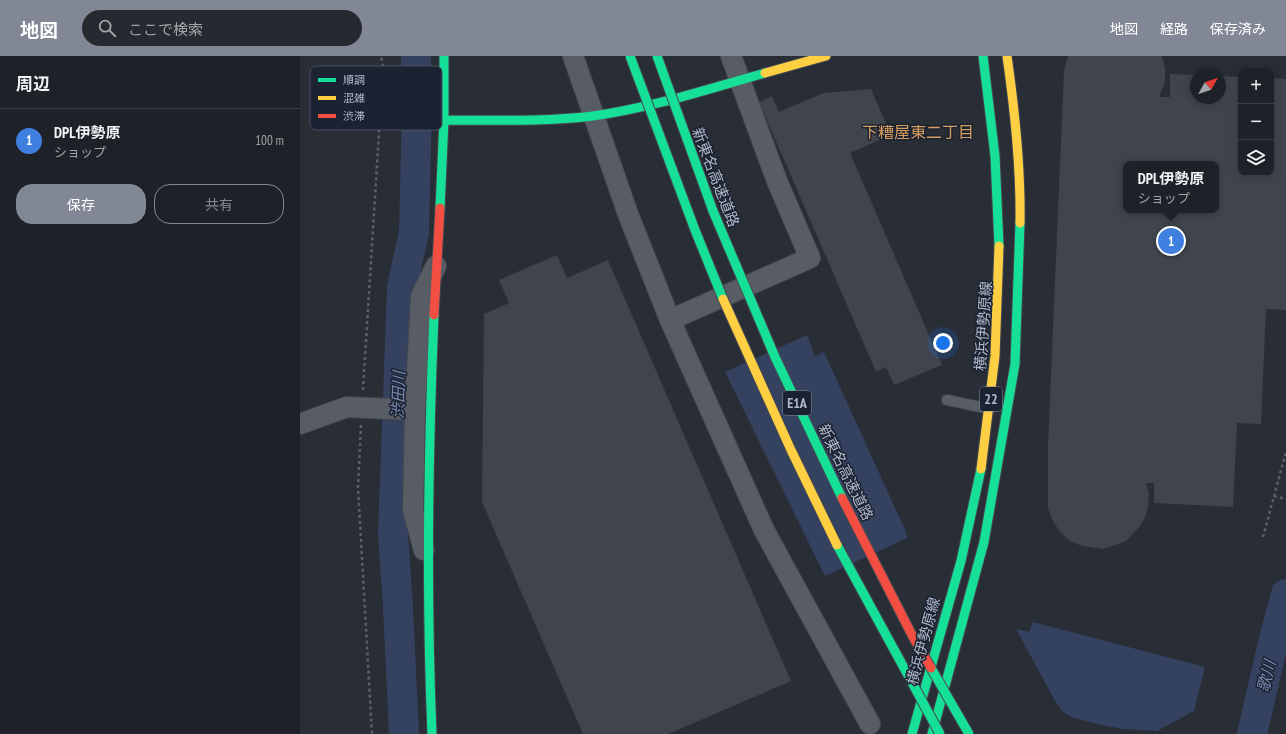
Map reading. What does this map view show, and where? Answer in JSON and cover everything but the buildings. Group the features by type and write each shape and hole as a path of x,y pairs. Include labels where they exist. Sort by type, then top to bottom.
{"main road":[{"path":"432,734 426,606 426,559 444,120 444,56"},
{"name":"E1A","path":"630,56 690,219 751,367 816,505 892,651 940,734"},
{"name":"新東名高速道路","path":"657,56 713,211 779,364 837,489 913,637 969,734"},
{"path":"444,120 536,120 593,116 638,108 826,56"},
{"name":"横浜伊勢原線","path":"912,734 966,536 983,457 990,409 997,340 1000,230 994,140 983,56"},
{"name":"22","path":"932,734 984,542 1014,364 1020,260 1021,185 1016,120 1007,56"}],"street":[{"path":"573,56 628,214 670,320 764,530 870,724"},
{"path":"670,320 810,258 777,181 731,56"},
{"path":"426,559 413,510 414,410 421,296 437,264"},
{"path":"300,424 347,407 414,410"}],"lane":[{"path":"947,400 990,409"}],"path":[{"path":"1262,537 1286,452"},
{"path":"1274,496 1286,499"}],"water":[{"path":"807,335 815,356 824,352 906,532 907,538 825,576 725,372"},
{"path":"1033,622 1205,667 1194,711 1157,731 1123,729 1071,717 1061,710 1054,699 1016,629 1029,632"}],"waterway":[{"name":"渋田川","path":"416,56 416,66"},
{"name":"渋田川","path":"404,734 393,534 402,287 414,232 416,130"},
{"name":"歌川","path":"1252,734 1286,594"}],"traffic: fast":[{"path":"440,208 444,120 444,56"},
{"path":"630,56 695,230 723,299"},
{"path":"657,56 713,211 775,357 842,498"},
{"path":"983,56 995,156 999,246"},
{"path":"444,120 538,120 575,118 615,113 701,92 765,73"},
{"path":"932,734 984,542 1015,364 1020,223"},
{"path":"432,734 428,524 434,315"},
{"path":"912,734 961,561 981,469"},
{"path":"837,545 940,734"},
{"path":"931,668 969,734"}],"traffic: slow":[{"path":"765,73 826,56"},
{"path":"1007,56 1017,140 1020,181 1020,223"},
{"path":"981,469 995,356 999,246"},
{"path":"723,299 791,450 837,545"}],"traffic: jam":[{"path":"434,315 440,208"},
{"path":"842,498 913,637 931,668"}],"place":[{"name":"DPL伊勢原","path":"1171,241"}],"district":[{"name":"下糟屋東二丁目","path":"918,132"}]}
